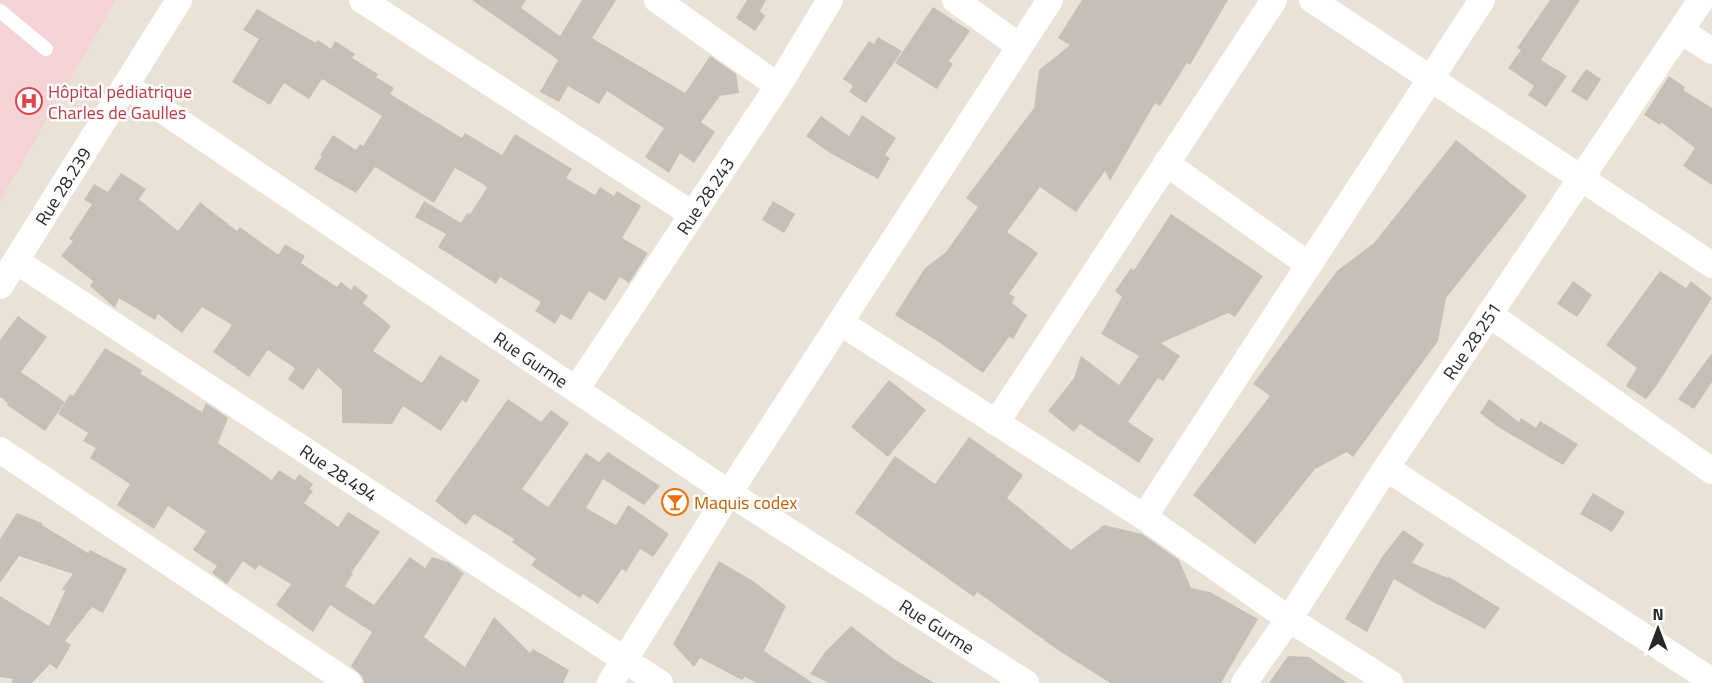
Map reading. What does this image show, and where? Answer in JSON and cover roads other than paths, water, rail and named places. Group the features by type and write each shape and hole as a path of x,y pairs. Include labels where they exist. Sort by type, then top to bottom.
{"street":[{"path":"125,85 179,0"},
{"path":"362,0 692,214"},
{"path":"657,0 778,86"},
{"name":"Rue 28.243","path":"577,388 778,86 830,0"},
{"path":"955,0 1019,46"},
{"path":"610,683 729,493 1050,0"},
{"path":"996,423 1274,0"},
{"path":"1312,0 1712,265"},
{"path":"1144,517 1482,0"},
{"name":"Rue 28.251","path":"1244,683 1289,619 1386,468 1701,0"},
{"path":"1681,31 1712,51"},
{"name":"Rue 28.239","path":"0,286 125,85"},
{"name":"Rue Gurme","path":"125,85 577,388 729,493 1026,683"},
{"path":"1166,163 1309,265"},
{"name":"Rue 28.494","path":"16,261 660,683"},
{"path":"1489,314 1712,471"},
{"path":"841,323 1144,517 1289,619 1390,683"},
{"path":"0,450 350,683"},
{"path":"1386,468 1712,681"}],"lane":[{"path":"0,12 46,49"}],"place":[{"name":"Hôpital pédiatrique Charles de Gaulles","path":"29,101"},
{"name":"Maquis codex","path":"675,502"}]}
